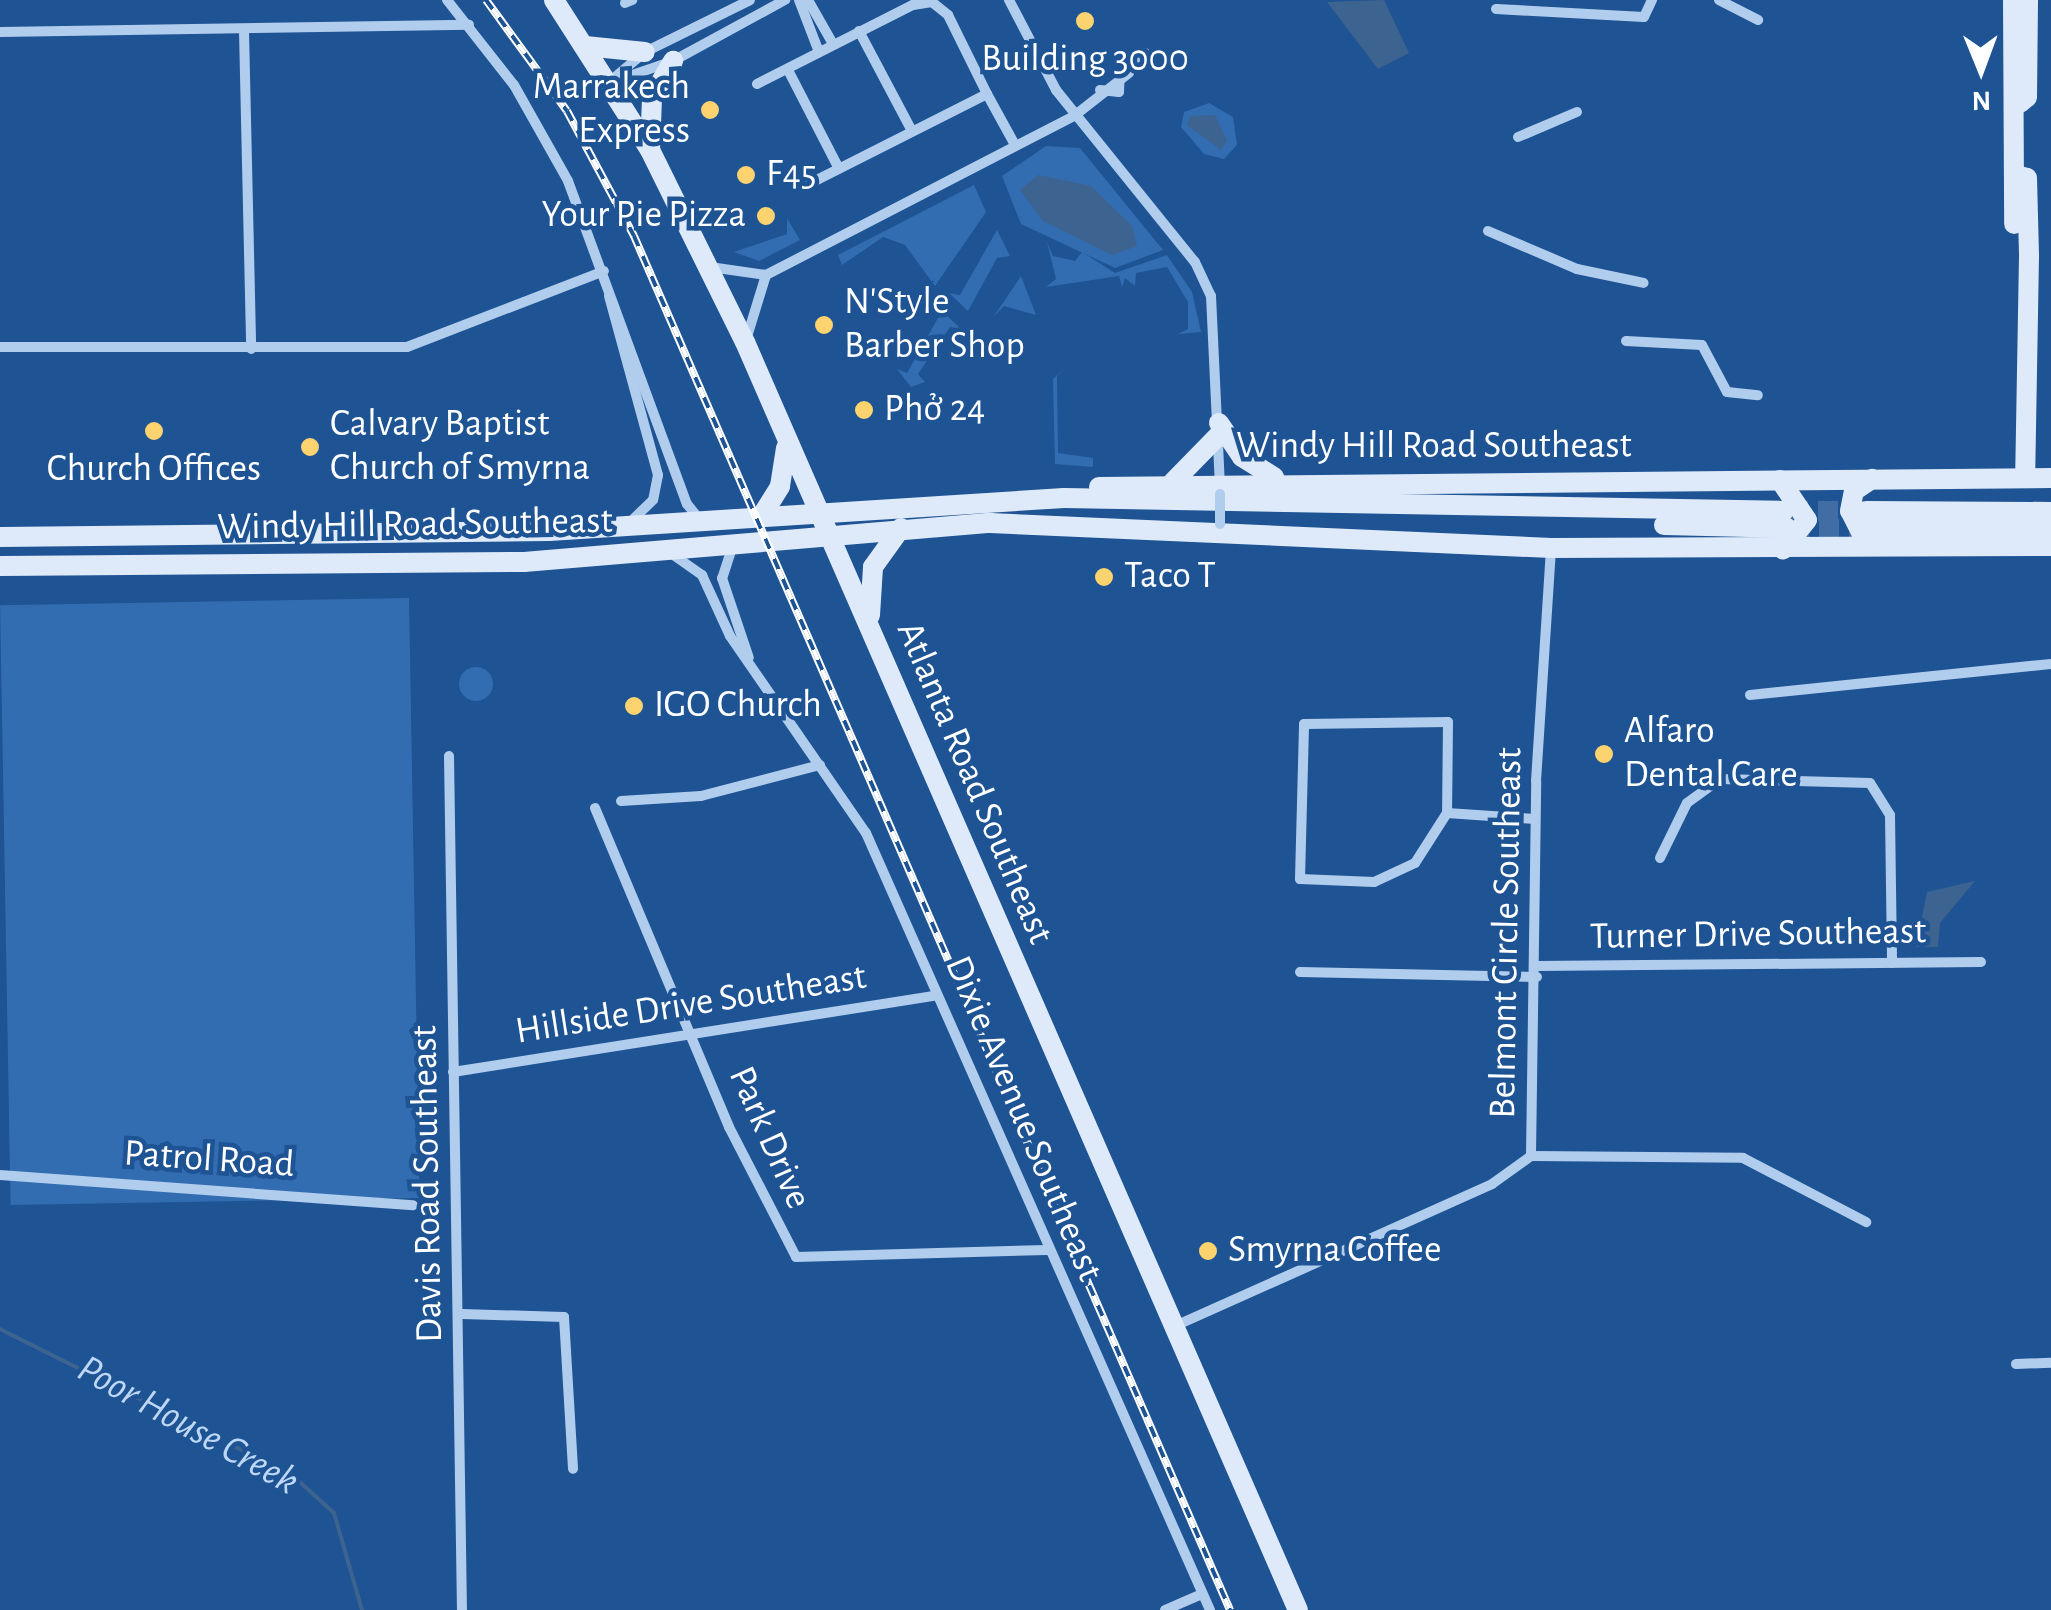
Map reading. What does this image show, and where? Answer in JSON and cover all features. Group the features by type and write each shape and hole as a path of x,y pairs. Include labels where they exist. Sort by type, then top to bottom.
{"main road":[{"name":"Atlanta Road Southeast","path":"554,0 650,150 745,342 786,444 871,627 1170,1329 1298,1610"},
{"path":"2013,0 2020,176 2027,178 2022,261 2025,478"},
{"path":"2020,103 2028,97 2028,0"},
{"path":"586,46 645,52"},
{"path":"650,150 652,97 673,61"},
{"path":"1172,483 1188,476 1219,429 1250,464 1286,480"},
{"path":"761,517 780,486 786,444"},
{"name":"Windy Hill Road Southeast","path":"0,537 621,528 1172,483 1220,488 1286,480 2051,478"},
{"path":"1872,479 1854,491 1850,511 1875,549"},
{"path":"1780,480 1806,520 1798,541 1781,551"},
{"name":"Windy Hill Road Southeast","path":"818,512 1064,498 1785,520 1068,509 924,516 830,534"},
{"path":"2051,512 1866,520 2051,528"},
{"name":"Windy Hill Road Southeast","path":"0,566 478,563 666,551 901,528 1220,527 1551,548 1781,551 2051,546"},
{"path":"871,627 873,567 901,528"}],"street":[{"path":"447,0 470,25 559,162 604,271 686,504 704,522"},
{"path":"609,83 645,52 750,0"},
{"path":"609,83 673,61 785,0"},
{"path":"799,0 819,52"},
{"path":"808,0 833,44"},
{"path":"1009,0 1074,116 1201,273 1216,320 1220,527"},
{"path":"1496,9 1644,16 1652,0"},
{"path":"1719,0 1758,20"},
{"path":"758,84 833,44 932,2 1016,146"},
{"path":"0,32 470,25"},
{"path":"244,30 252,349"},
{"path":"859,32 912,131"},
{"path":"709,267 766,275 1074,116 1100,90 1119,92 1125,74 1144,52"},
{"path":"788,70 839,169"},
{"path":"808,184 987,94"},
{"path":"1518,136 1577,112"},
{"path":"1488,230 1577,269 1644,284"},
{"path":"0,347 252,349 421,344 604,271"},
{"path":"604,271 658,475 647,508 621,528"},
{"path":"745,342 766,275"},
{"path":"1626,341 1702,346 1727,392 1758,395"},
{"name":"Dixie Avenue Southeast","path":"737,544 722,578 752,669"},
{"name":"Belmont Circle Southeast","path":"1170,1329 1492,1184 1531,1156 1535,818 1551,548"},
{"name":"Dixie Avenue Southeast","path":"666,551 702,575 752,669 866,833 1047,1250 1210,1610"},
{"path":"1750,695 2051,664"},
{"path":"1448,722 1447,813 1400,877 1300,879 1304,724 1448,722"},
{"name":"Davis Road Southeast","path":"449,756 453,1072 462,1314 462,1610"},
{"path":"622,801 701,796 820,765"},
{"path":"1660,858 1688,803 1720,780 1870,783 1890,815 1892,964"},
{"name":"Park Drive","path":"595,808 689,1035 796,1257 1047,1250"},
{"path":"1447,813 1535,818"},
{"name":"Turner Drive Southeast","path":"1300,972 1536,972 1981,962"},
{"name":"Hillside Drive Southeast","path":"453,1072 937,996"},
{"path":"1531,1156 1744,1158 1866,1222"},
{"name":"Patrol Road","path":"0,1175 413,1205"},
{"path":"462,1314 564,1316 572,1468"},
{"path":"2016,1364 2051,1363"},
{"path":"1165,1610 1202,1594"}],"shaded area":[{"path":"1384,0 1409,53 1378,69 1327,2"},
{"path":"1209,103 1233,117 1237,145 1224,159 1204,154 1181,127 1184,112"},
{"path":"1215,115 1227,141 1221,150 1187,125 1190,116"},
{"path":"1046,146 1080,148 1163,250 1115,268 1021,224 1002,176"},
{"path":"1038,175 1091,186 1132,226 1137,246 1112,255 1043,221 1020,190"},
{"path":"974,185 986,212 935,286 905,245 883,237 842,265 838,255"},
{"path":"787,218 800,240 759,261 734,252 787,234"},
{"path":"997,230 1010,256 997,258 968,311 949,293 960,295"},
{"path":"1047,242 1053,256 1075,261 1082,252 1115,273 1167,255 1192,292 1201,332 1178,334 1188,329 1188,302 1167,267 1136,273 1135,286 1125,278 1122,287 1119,276 1046,287 1056,279"},
{"path":"1021,276 1036,315 1004,306 994,316"},
{"path":"942,311 961,329 950,327 918,374 925,382 911,387 897,369 907,373"},
{"path":"1067,366 1057,376 1058,453 1093,458 1093,467 1055,464 1053,379"},
{"path":"409,598 419,1198 11,1205 0,605"},
{"path":"476,667 488,672 493,684 488,696 476,701 464,696 459,684 464,672"},
{"path":"1975,881 1940,923 1938,947 1916,947 1927,892"}],"waterway":[{"name":"Poor House Creek","path":"0,1329 292,1475 334,1513 362,1610"}],"tunnel":[{"path":"1788,511 1864,511"},
{"path":"1789,528 1867,529"}],"railway":[{"path":"486,0 567,111 634,236 1230,1610"}],"place":[{"name":"Building 3000","path":"1085,21"},
{"name":"Marrakech Express","path":"710,110"},
{"name":"F45","path":"746,175"},
{"name":"Your Pie Pizza","path":"766,216"},
{"name":"N'Style Barber Shop","path":"824,325"},
{"name":"Phở 24","path":"864,410"},
{"name":"Church Offices","path":"154,431"},
{"name":"Calvary Baptist Church of Smyrna","path":"310,447"},
{"name":"Taco T","path":"1104,577"},
{"name":"IGO Church","path":"634,706"},
{"name":"Alfaro Dental Care","path":"1604,754"},
{"name":"Smyrna Coffee","path":"1208,1251"}]}
